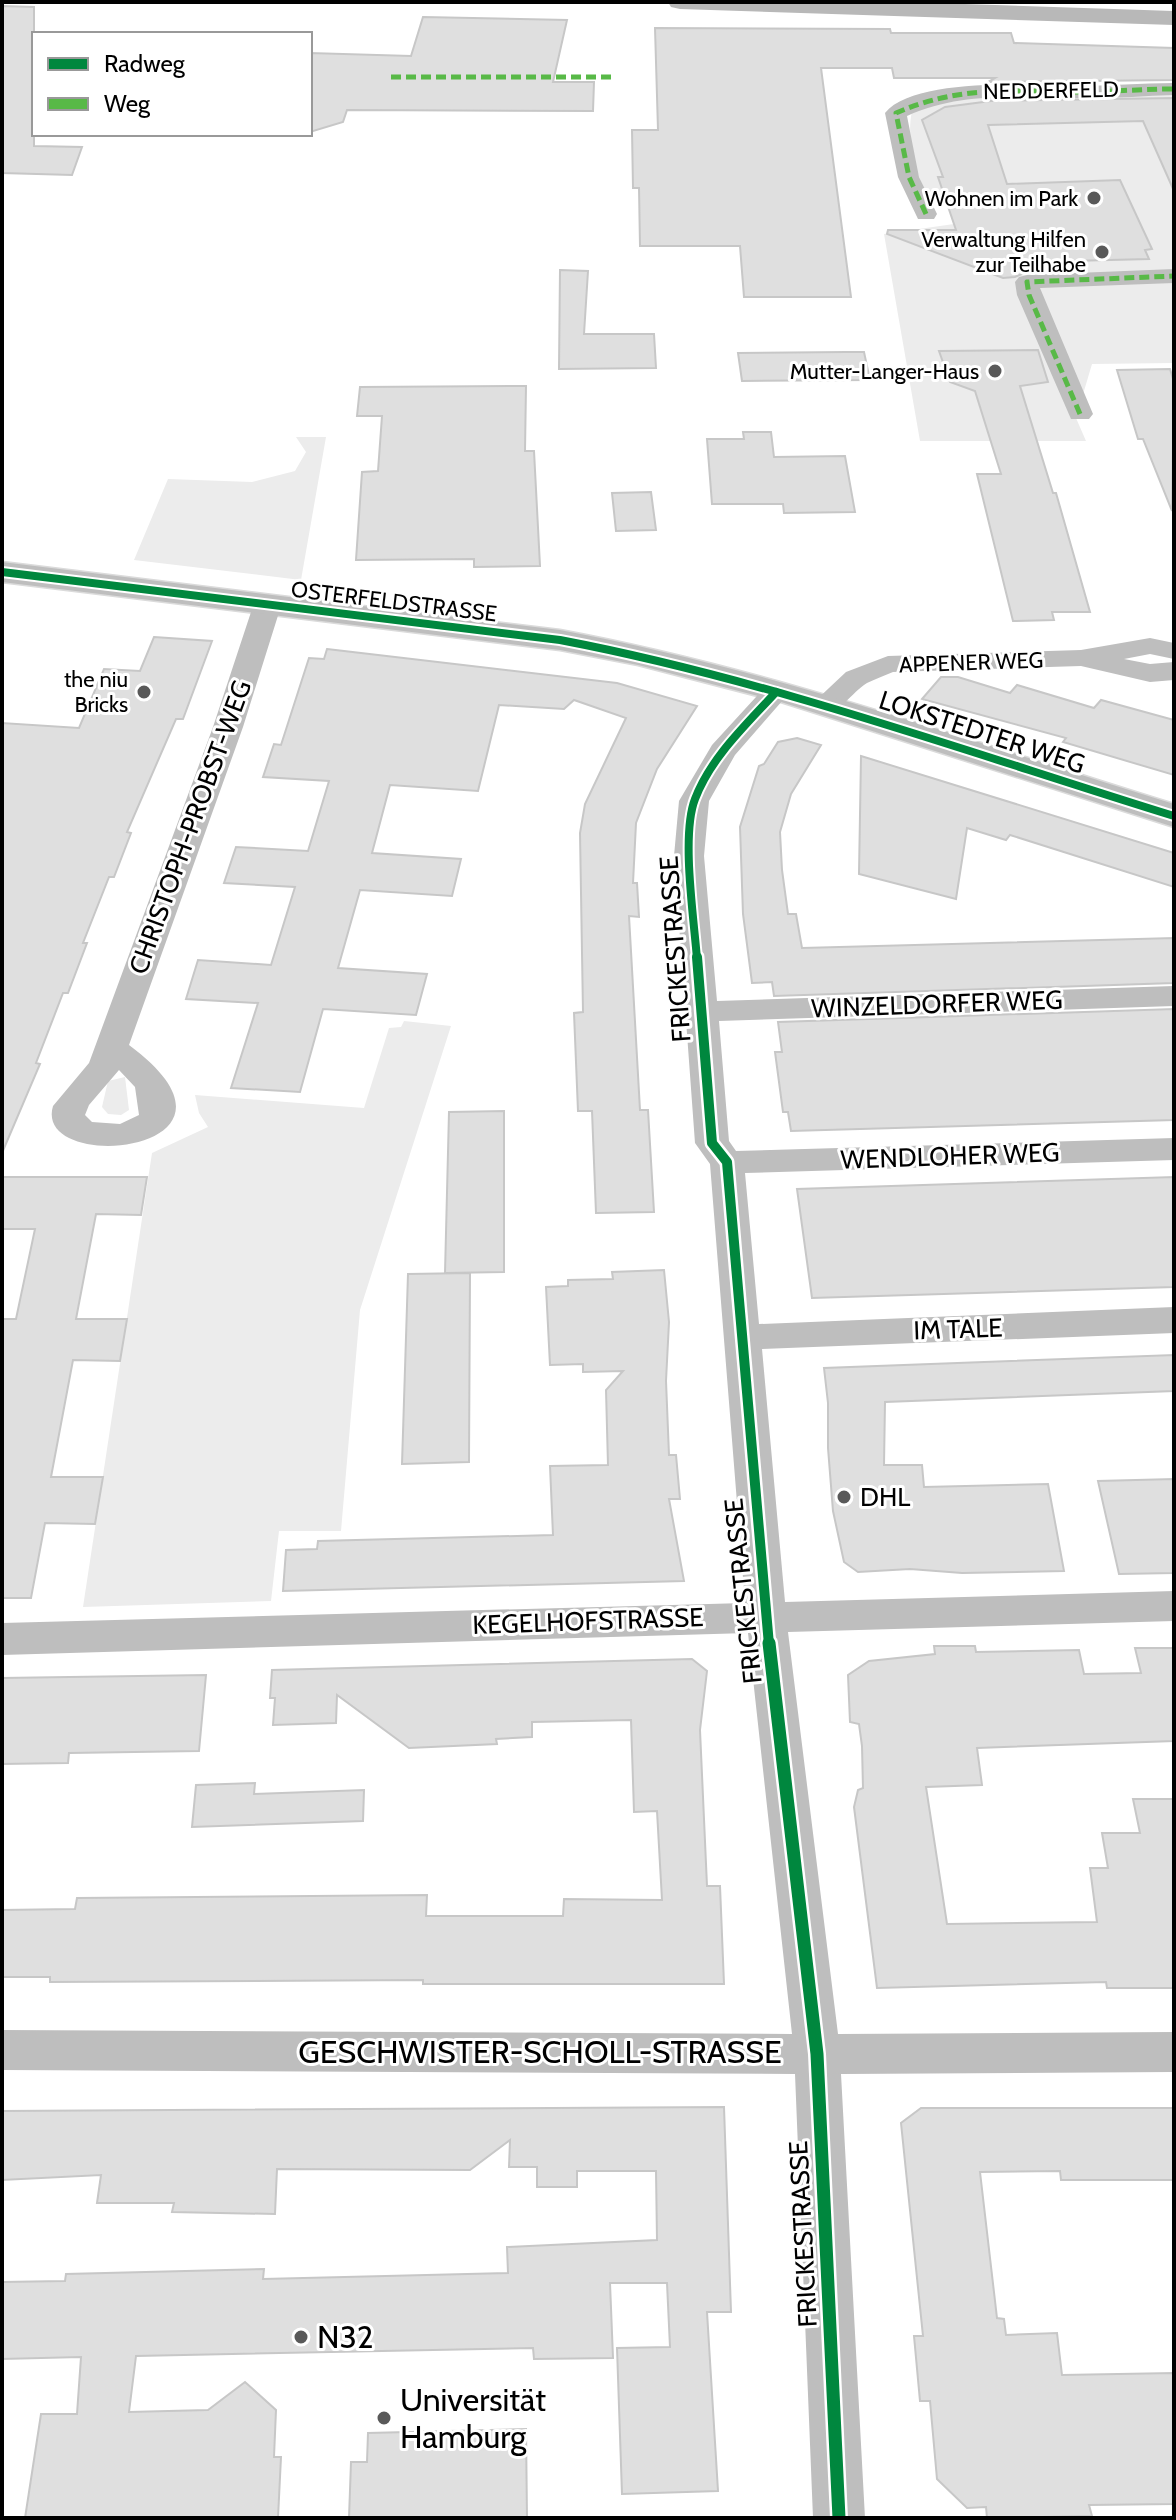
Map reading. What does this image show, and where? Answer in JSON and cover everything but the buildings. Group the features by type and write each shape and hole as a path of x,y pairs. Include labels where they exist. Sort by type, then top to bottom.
{"main road":[{"path":"680,2 1174,18"},
{"name":"OSTERFELDSTRASSE","path":"2,572 595,646 699,669 776,692"},
{"name":"LOKSTEDTER WEG","path":"776,692 826,704 1174,816"}],"street":[{"name":"NEDDERFELD","path":"926,214 915,199 901,152 902,139 896,113 925,98 1007,87 1077,92 1174,89"},
{"path":"1080,414 1029,295 1027,282 1174,276"},
{"name":"CHRISTOPH-PROBST-WEG","path":"111,1048 228,727 267,606"},
{"name":"APPENER WEG","path":"826,704 856,678 888,664 1081,658 1150,646 1174,651"},
{"name":"APPENER WEG","path":"1081,658 1150,673 1174,671"},
{"name":"FRICKESTRASSE","path":"776,692 722,751 694,801 689,856 712,1143 727,1162 766,1615 817,2054 839,2518"},
{"name":"WINZELDORFER WEG","path":"700,1012 1174,996"},
{"name":"WENDLOHER WEG","path":"727,1162 1174,1149"},
{"name":"IM TALE","path":"742,1337 1174,1320"},
{"name":"KEGELHOFSTRASSE","path":"2,1639 766,1615 1174,1606"},
{"name":"GESCHWISTER-SCHOLL-STRASSE","path":"2,2050 817,2054 1174,2052"}],"shaded area":[{"path":"1004,91 1174,93 1174,363 1092,364 1076,418 1086,441 920,441 884,234 961,223 957,207 928,197 923,187 911,144 912,111 934,101"},
{"path":"296,437 326,437 301,580 134,560 168,479 252,482 295,471 306,452"},
{"path":"404,1021 451,1026 360,1310 341,1531 279,1531 271,1601 83,1607 152,1153 208,1127 199,1113 195,1095 364,1108 389,1028 401,1027"},
{"path":"125,1077 129,1110 121,1115 108,1114 102,1107 108,1081"}],"marked path":[{"path":"391,77 616,77"},
{"path":"926,214 909,177 896,113 941,96 984,90 1076,92 1174,89"},
{"path":"1080,414 1029,295 1027,282 1174,276"}],"cycle path":[{"path":"2,572 560,640 638,655 716,673 870,718 1174,816"},
{"path":"776,692 722,751 694,801 689,856 712,1143 727,1162 766,1615 817,2054 839,2518"}],"place":[{"name":"Wohnen im Park","path":"1094,198"},
{"name":"Verwaltung Hilfen zur Teilhabe","path":"1102,252"},
{"name":"Mutter-Langer-Haus","path":"995,371"},
{"name":"the niu Bricks","path":"144,692"},
{"name":"DHL","path":"844,1497"},
{"name":"N32","path":"301,2337"},
{"name":"Universität Hamburg","path":"384,2418"}]}
